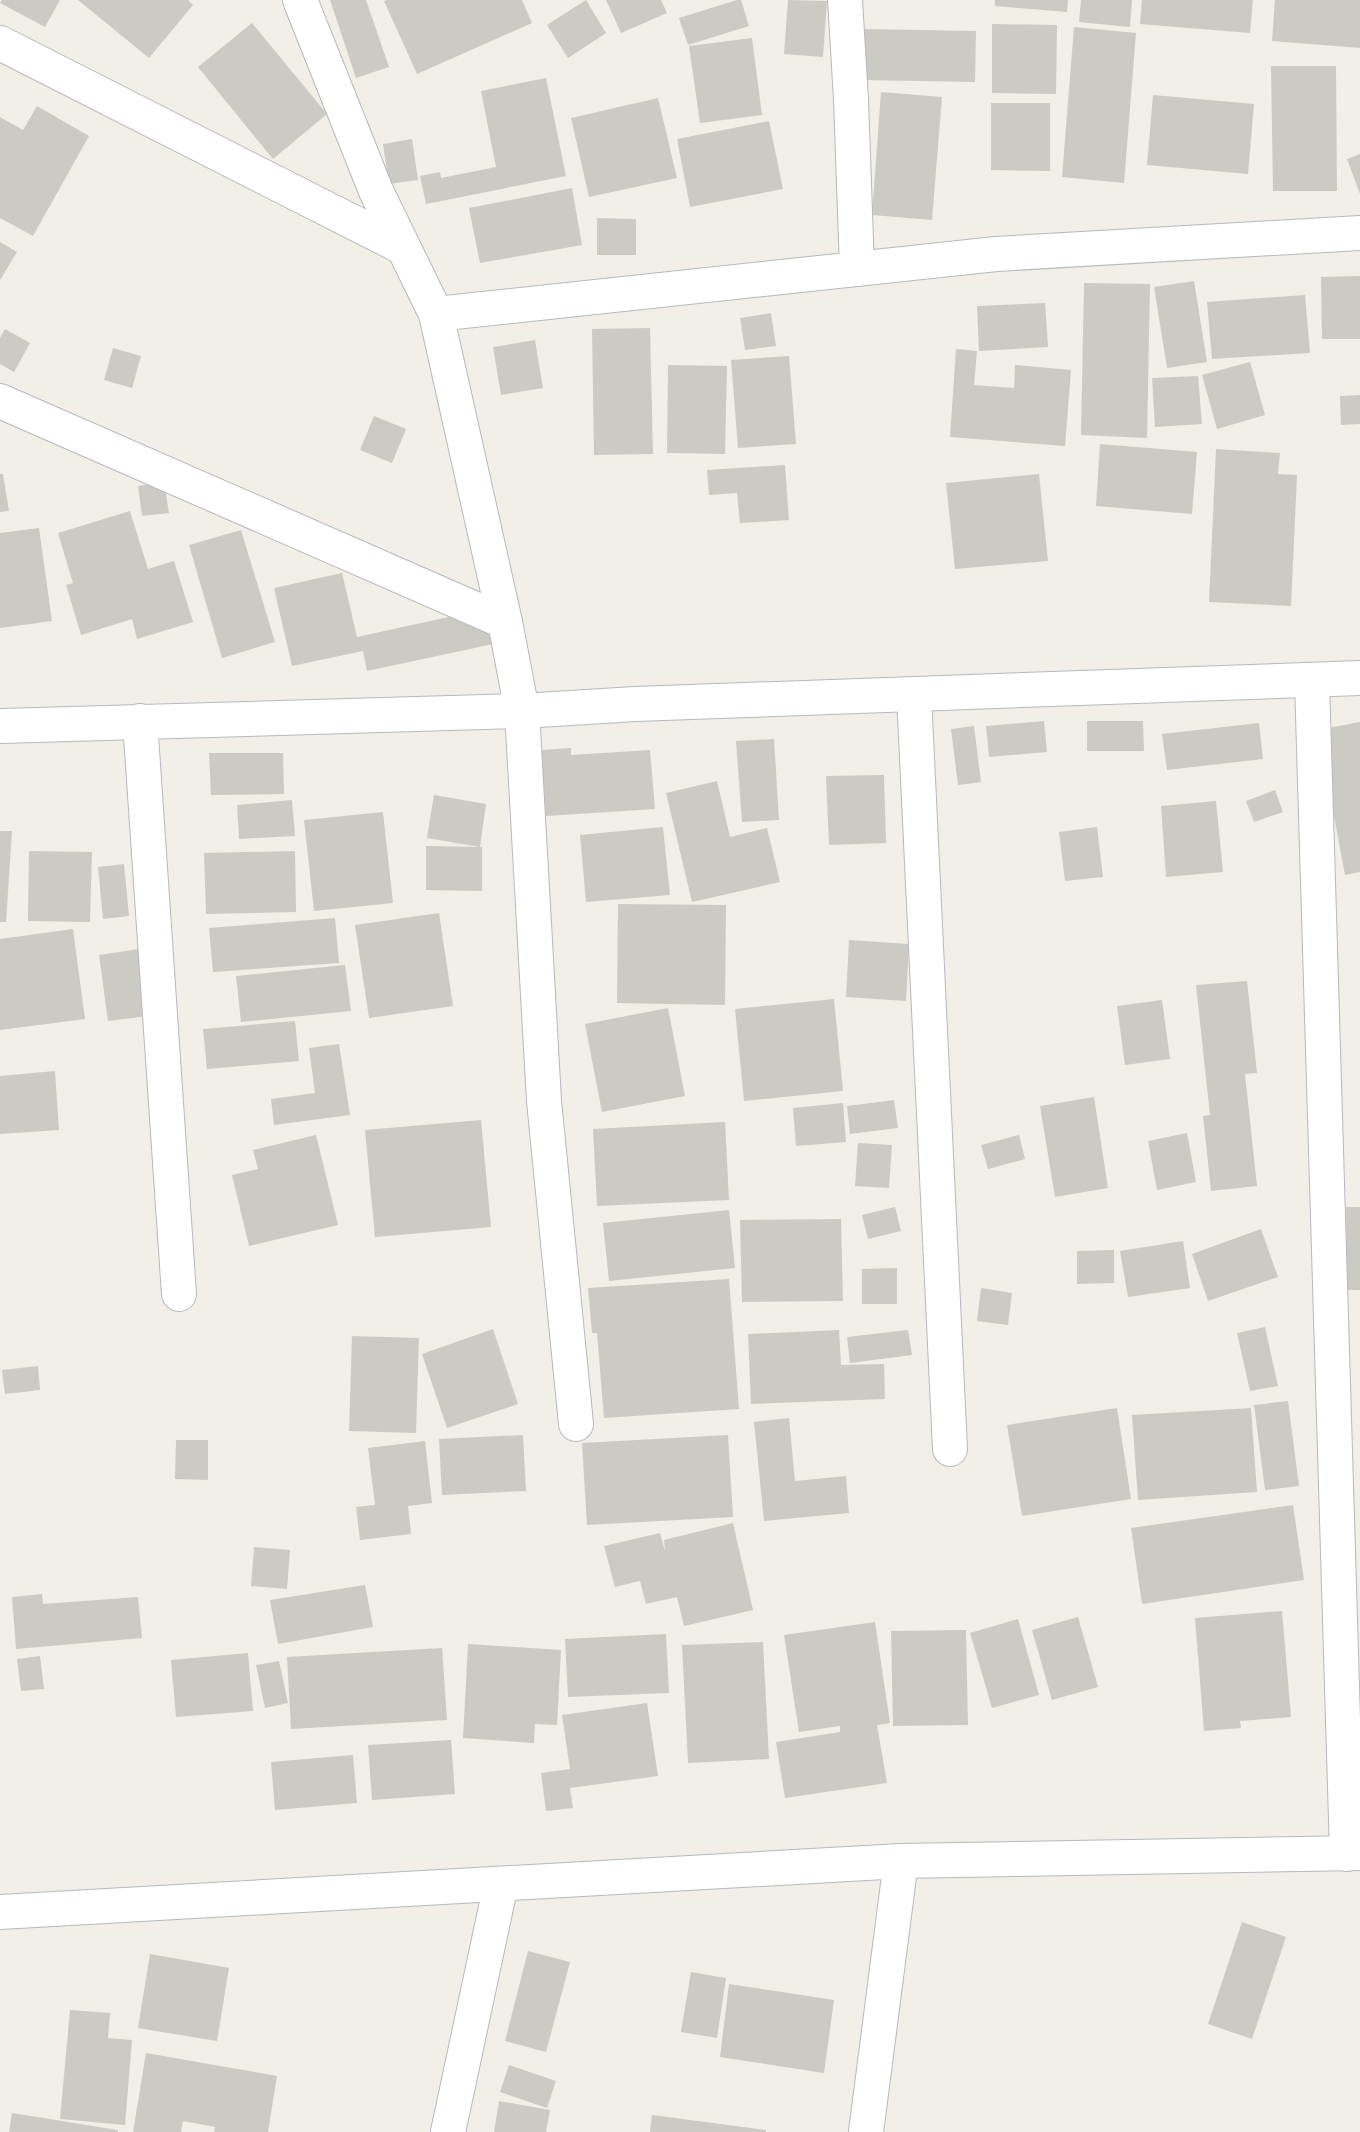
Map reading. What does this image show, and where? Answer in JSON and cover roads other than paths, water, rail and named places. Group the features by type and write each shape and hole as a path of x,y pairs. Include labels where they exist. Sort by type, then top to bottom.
{"street":[{"path":"300,0 376,191 436,314 505,622 522,711 544,1101 576,1424"},
{"path":"845,0 857,269"},
{"path":"0,43 402,247"},
{"path":"436,314 996,254 1360,233"},
{"path":"0,401 505,622"},
{"path":"0,726 522,711 635,704 1360,678"},
{"path":"0,1912 901,1861 1354,1854 1312,681"},
{"path":"914,695 950,1449"},
{"path":"140,721 179,1294"},
{"path":"866,2132 901,1861"},
{"path":"448,2132 501,1884"}]}
